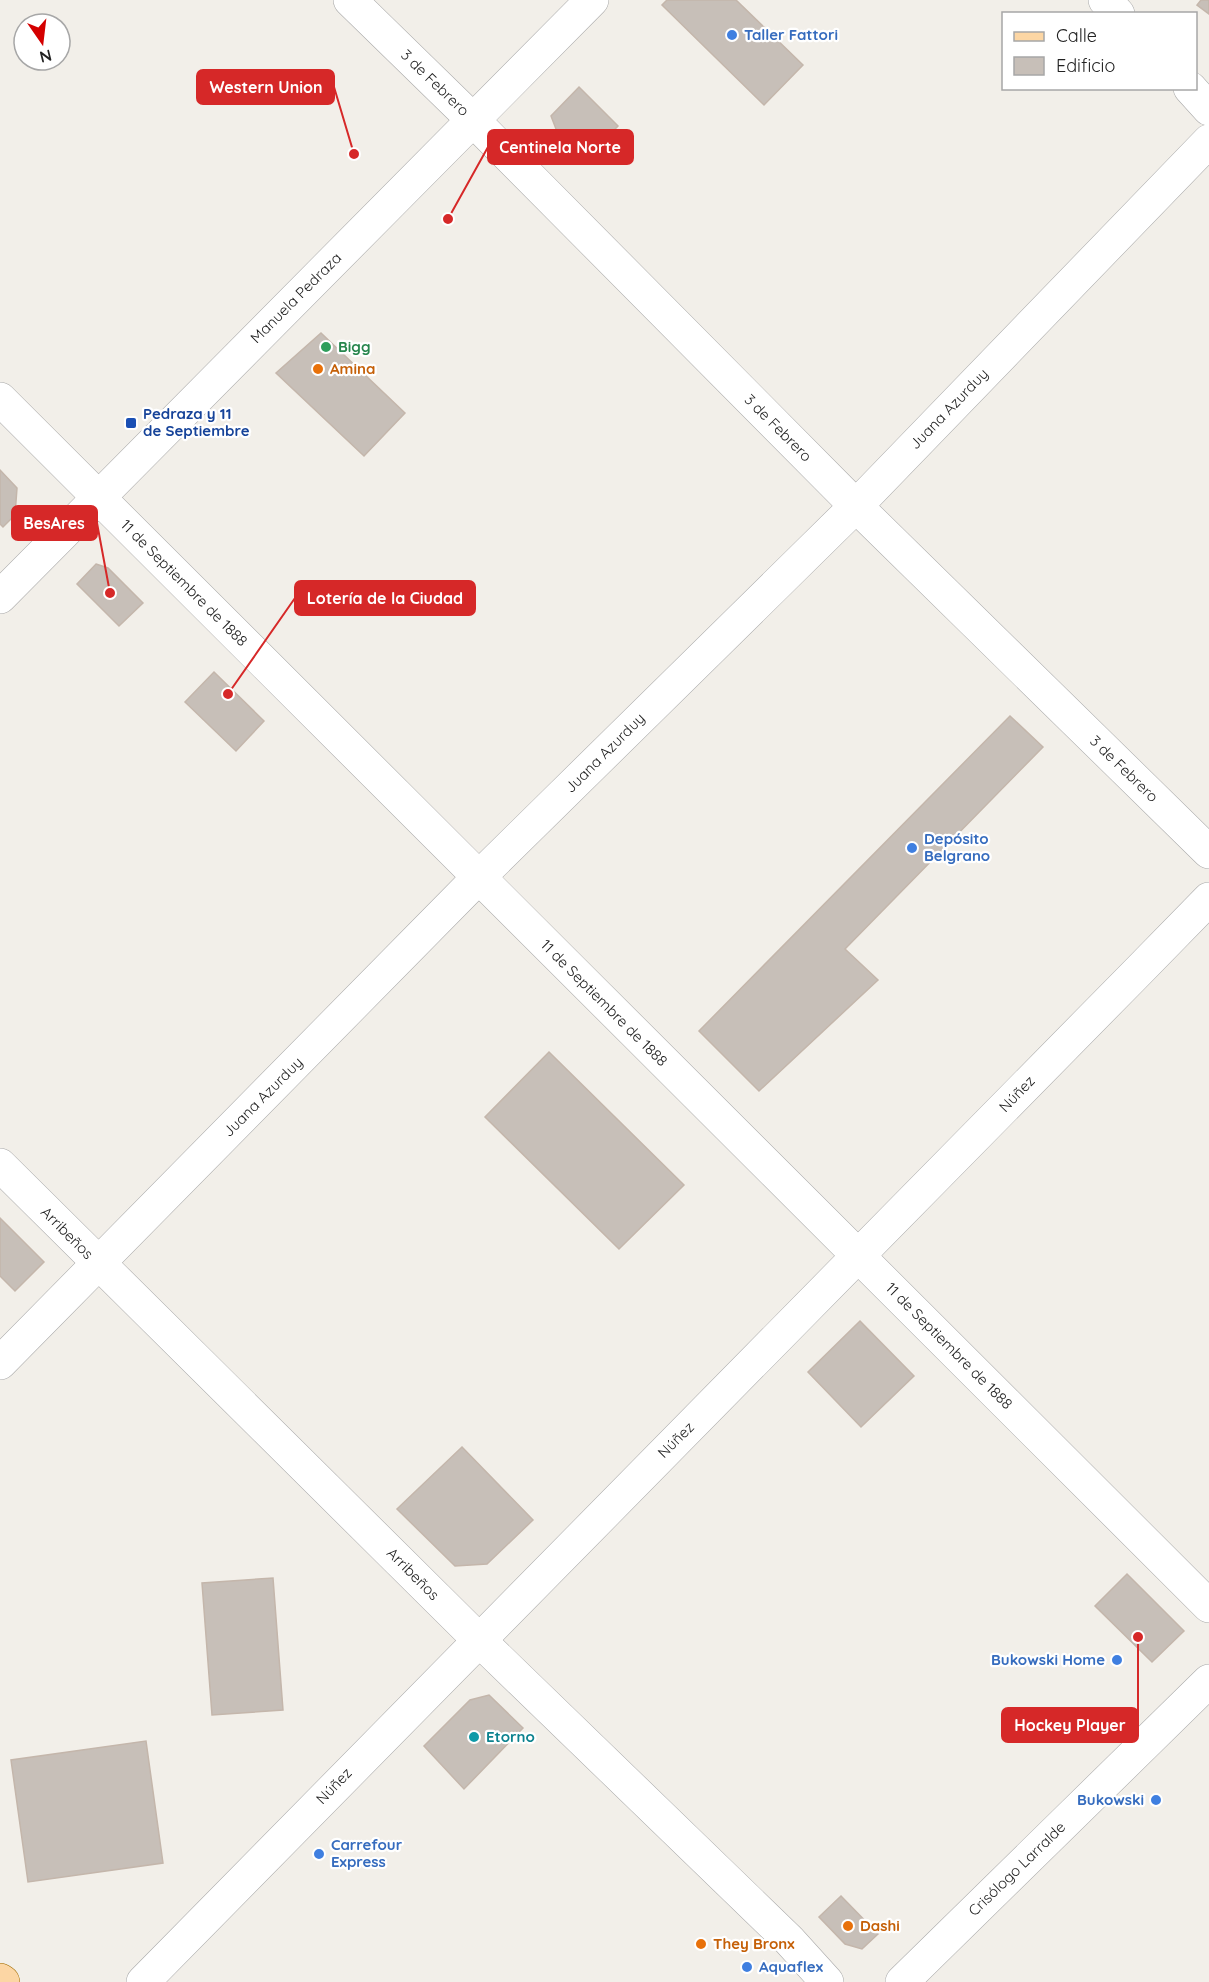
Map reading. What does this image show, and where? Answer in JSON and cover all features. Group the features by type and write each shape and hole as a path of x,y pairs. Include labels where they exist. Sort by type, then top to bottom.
{"street":[{"name":"3 de Febrero","path":"350,0 473,120 856,506 1209,852"},
{"name":"Manuela Pedraza","path":"0,597 592,0"},
{"path":"1105,0 1116,12"},
{"path":"1192,90 1209,109"},
{"name":"Juana Azurduy","path":"0,1363 478,878 856,506 1209,141"},
{"name":"11 de Septiembre de 1888","path":"0,399 1209,1606"},
{"name":"Núñez","path":"143,1982 478,1639 859,1256 1209,899"},
{"name":"Arribeños","path":"0,1165 478,1639 789,1940 827,1982"},
{"name":"Crisólogo Larralde","path":"902,1982 1209,1681"}],"building":[{"name":"Taller Fattori","path":"667,0 736,0 803,65 764,105 662,5"},
{"path":"1201,0 1209,0 1209,14 1197,5"},
{"path":"579,87 618,126 584,161 558,134 551,116"},
{"path":"321,333 405,413 364,456 276,373"},
{"path":"0,470 17,488 15,515 3,527 0,524"},
{"path":"96,564 108,568 143,603 119,626 77,584"},
{"path":"214,672 264,721 236,751 185,702"},
{"name":"Depósito Belgrano","path":"1010,716 1043,747 845,949 878,980 759,1091 699,1031"},
{"path":"549,1052 684,1185 619,1249 485,1117"},
{"path":"0,1218 44,1262 15,1291 0,1276"},
{"path":"860,1321 914,1376 861,1427 808,1372"},
{"path":"462,1447 533,1520 487,1564 455,1566 397,1509"},
{"path":"1127,1574 1184,1631 1152,1662 1095,1606"},
{"path":"273,1578 283,1710 212,1715 202,1583"},
{"name":"Etorno","path":"489,1695 523,1728 464,1789 424,1746 470,1700"},
{"path":"146,1741 163,1863 28,1882 11,1760"},
{"name":"Dashi","path":"841,1896 878,1934 862,1949 845,1944 819,1917"}],"place":[{"name":"Taller Fattori","path":"732,35"},
{"name":"Western Union","path":"354,154"},
{"name":"Centinela Norte","path":"448,219"},
{"name":"Bigg","path":"326,347"},
{"name":"Amina","path":"318,369"},
{"name":"Pedraza y 11 de Septiembre","path":"131,423"},
{"name":"BesAres","path":"110,593"},
{"name":"Lotería de la Ciudad","path":"228,694"},
{"name":"Depósito Belgrano","path":"912,848"},
{"name":"Hockey Player","path":"1138,1637"},
{"name":"Bukowski Home","path":"1117,1660"},
{"name":"Etorno","path":"474,1737"},
{"name":"Bukowski","path":"1156,1800"},
{"name":"Carrefour Express","path":"319,1854"},
{"name":"Dashi","path":"848,1926"},
{"name":"They Bronx","path":"701,1944"},
{"name":"Aquaflex","path":"747,1967"}]}
